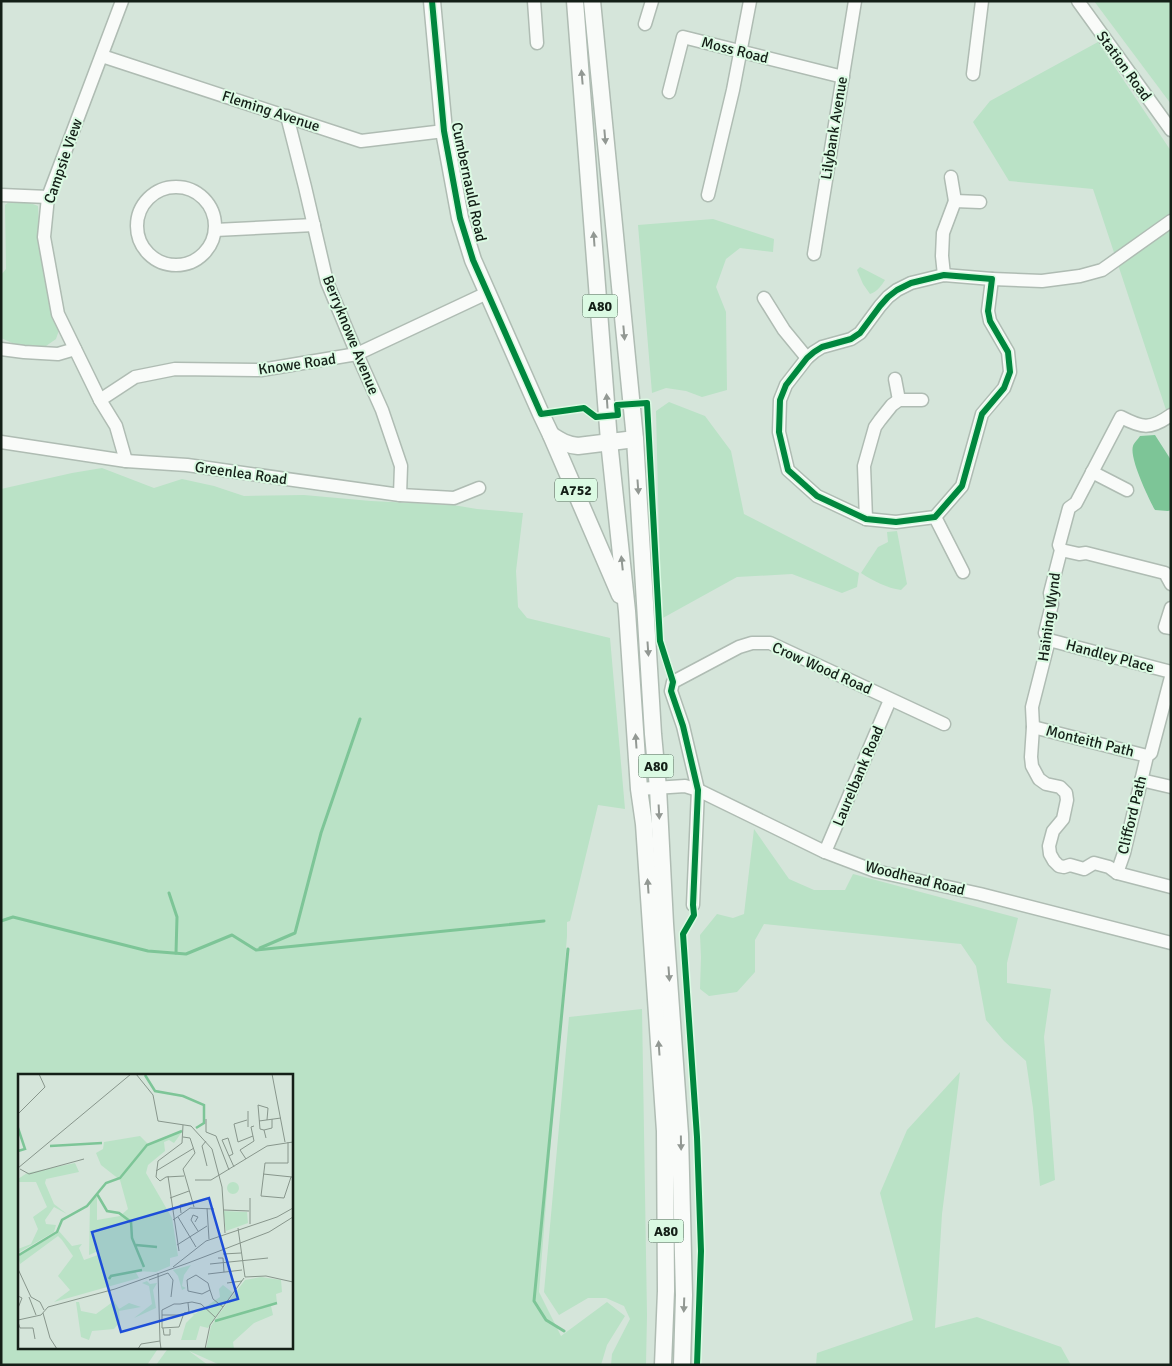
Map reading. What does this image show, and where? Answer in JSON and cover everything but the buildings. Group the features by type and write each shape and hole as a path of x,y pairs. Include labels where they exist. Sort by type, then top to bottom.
{"main road":[{"name":"Cumbernauld Road","path":"432,1 444,131 460,218 473,260 551,435 626,611"},
{"name":"A80","path":"575,1 609,441 626,611 639,789 644,824 665,1131 666,1291 663,1365"},
{"name":"A80","path":"592,1 634,439 658,788 680,1134 684,1295 682,1365"},
{"path":"551,435 570,445 634,439"}],"street":[{"name":"Campsie View","path":"122,1 48,197 44,237 58,314 100,400 116,426 126,461"},
{"path":"534,1 537,43"},
{"path":"645,24 652,1"},
{"path":"708,195 733,90 750,1"},
{"name":"Lilybank Avenue","path":"814,254 855,1"},
{"path":"972,74 982,1"},
{"name":"Station Road","path":"1078,1 1171,130"},
{"name":"Moss Road","path":"669,92 683,37 843,77"},
{"name":"Fleming Avenue","path":"102,56 361,141 444,131"},
{"name":"Berryknowe Avenue","path":"287,116 328,282 382,410 401,466 400,494"},
{"path":"944,275 942,256 943,233 955,201 951,177"},
{"path":"170,187 185,188 197,193 209,205 214,218 215,230 211,243 203,254 194,261 173,265 160,262 147,253 139,241 136,227 142,205 157,191 170,187"},
{"path":"1,195 48,197"},
{"path":"955,201 980,202"},
{"path":"992,279 988,311 990,321 1008,352 1010,372 1004,388 982,414 962,486 936,517 896,522 866,519 817,496 788,470 779,432 780,400 786,385 814,352 852,339 860,333 880,306 897,290 911,283 944,275 992,279 1042,280 1080,276 1102,270 1171,221"},
{"path":"215,230 314,226"},
{"name":"Knowe Road","path":"100,400 135,377 175,369 261,370 357,354 487,293"},
{"path":"764,298 784,330 807,358"},
{"path":"1,349 58,354 75,349"},
{"path":"895,379 899,400"},
{"path":"866,519 864,466 876,427 892,405 899,400 922,400"},
{"name":"Haining Wynd","path":"1171,415 1162,422 1149,427 1135,424 1121,417 1076,503 1069,508 1059,545 1061,550 1050,593 1052,604 1045,632 1049,640 1032,707 1031,757 1032,766 1039,779 1066,792 1067,800 1063,818 1052,831 1049,846 1054,862 1059,866 1070,865 1084,869 1094,863 1109,867 1117,873 1171,887"},
{"name":"Greenlea Road","path":"1,442 126,461 187,465 400,494 454,498 479,488"},
{"path":"1092,472 1127,490"},
{"path":"936,517 963,572"},
{"path":"1061,550 1079,554 1086,553 1165,573 1171,584"},
{"path":"1171,608 1165,627 1171,628"},
{"name":"Handley Place","path":"1049,640 1171,672"},
{"name":"Crow Wood Road","path":"698,790 683,726 670,691 673,682 739,647 752,643 770,643 944,724"},
{"name":"Clifford Path","path":"1117,873 1124,853 1147,756 1151,753 1171,678"},
{"name":"Laurelbank Road","path":"825,852 890,700"},
{"name":"Monteith Path","path":"1033,727 1147,756"},
{"path":"1141,780 1171,787"},
{"name":"Woodhead Road","path":"639,789 685,786 698,790 825,852 875,871 980,894 1171,943"},
{"path":"693,905 698,790"}],"shaded area":[{"path":"1094,1 1171,1 1171,104"},
{"path":"1098,42 1171,151 1171,425 1093,189 1009,181 973,122 990,101"},
{"path":"25,201 38,206 40,241 59,330 56,339 46,346 19,346 1,338 1,275 6,269 5,205 9,202"},
{"path":"713,219 774,239 773,252 740,248 726,259 716,287 726,312 727,390 702,397 686,391 666,388 652,393 638,225"},
{"path":"860,267 885,280 879,288 870,294 857,270"},
{"path":"669,402 705,416 731,451 744,514 859,573 857,587 842,593 792,574 737,577 661,619 656,411"},
{"path":"1155,435 1171,460 1171,510 1168,511 1155,510 1134,460 1134,445 1140,436"},
{"path":"102,468 154,488 182,479 214,486 244,496 304,495 453,505 523,513 516,571 518,607 527,618 610,638 625,809 598,805 570,921 567,922 539,1292 561,1336 607,1302 625,1316 607,1345 601,1365 220,1365 189,1351 208,1365 156,1365 168,1348 292,1348 292,1074 18,1074 18,1348 158,1348 147,1365 1,1365 1,489"},
{"path":"897,531 907,584 901,590 880,584 861,573 878,547 888,542 887,532"},
{"path":"754,829 789,879 814,890 845,890 853,874 1018,918 1007,963 1007,983 1051,989 1044,1037 1055,1180 1040,1186 1033,1108 1026,1061 1004,1041 986,1020 976,966 961,944 764,924 755,940 755,972 737,992 709,996 700,989 700,935 717,914 733,918 744,914"},
{"path":"642,1009 647,1315 646,1365 611,1365 612,1354 630,1319 624,1306 606,1298 588,1298 559,1315 544,1292 569,1017"},
{"path":"960,1072 942,1214 935,1328 977,1317 1061,1347 1071,1365 816,1365 817,1353 913,1320 880,1193 907,1130"}],"waterway":[{"path":"260,948 295,933 321,833 360,719"},
{"path":"169,893 177,917 176,953"},
{"path":"1,921 13,917 148,951 186,954 232,935 256,950 544,921"},
{"path":"564,1331 546,1320 534,1301 568,949"}],"cycle path":[{"path":"432,1 444,131 460,218 473,260 541,414 584,408 596,417 618,415 617,405 647,403 660,641 673,682 671,691 683,726 698,790 694,915 683,934 697,1137 701,1251 697,1365"},
{"path":"944,275 992,279 988,311 990,321 1008,352 1010,372 1004,388 982,414 962,486 935,517 896,522 866,519 817,496 788,470 779,432 780,400 786,385 814,352 822,347 851,339 860,333 880,306 897,290 911,283 944,275"}]}
